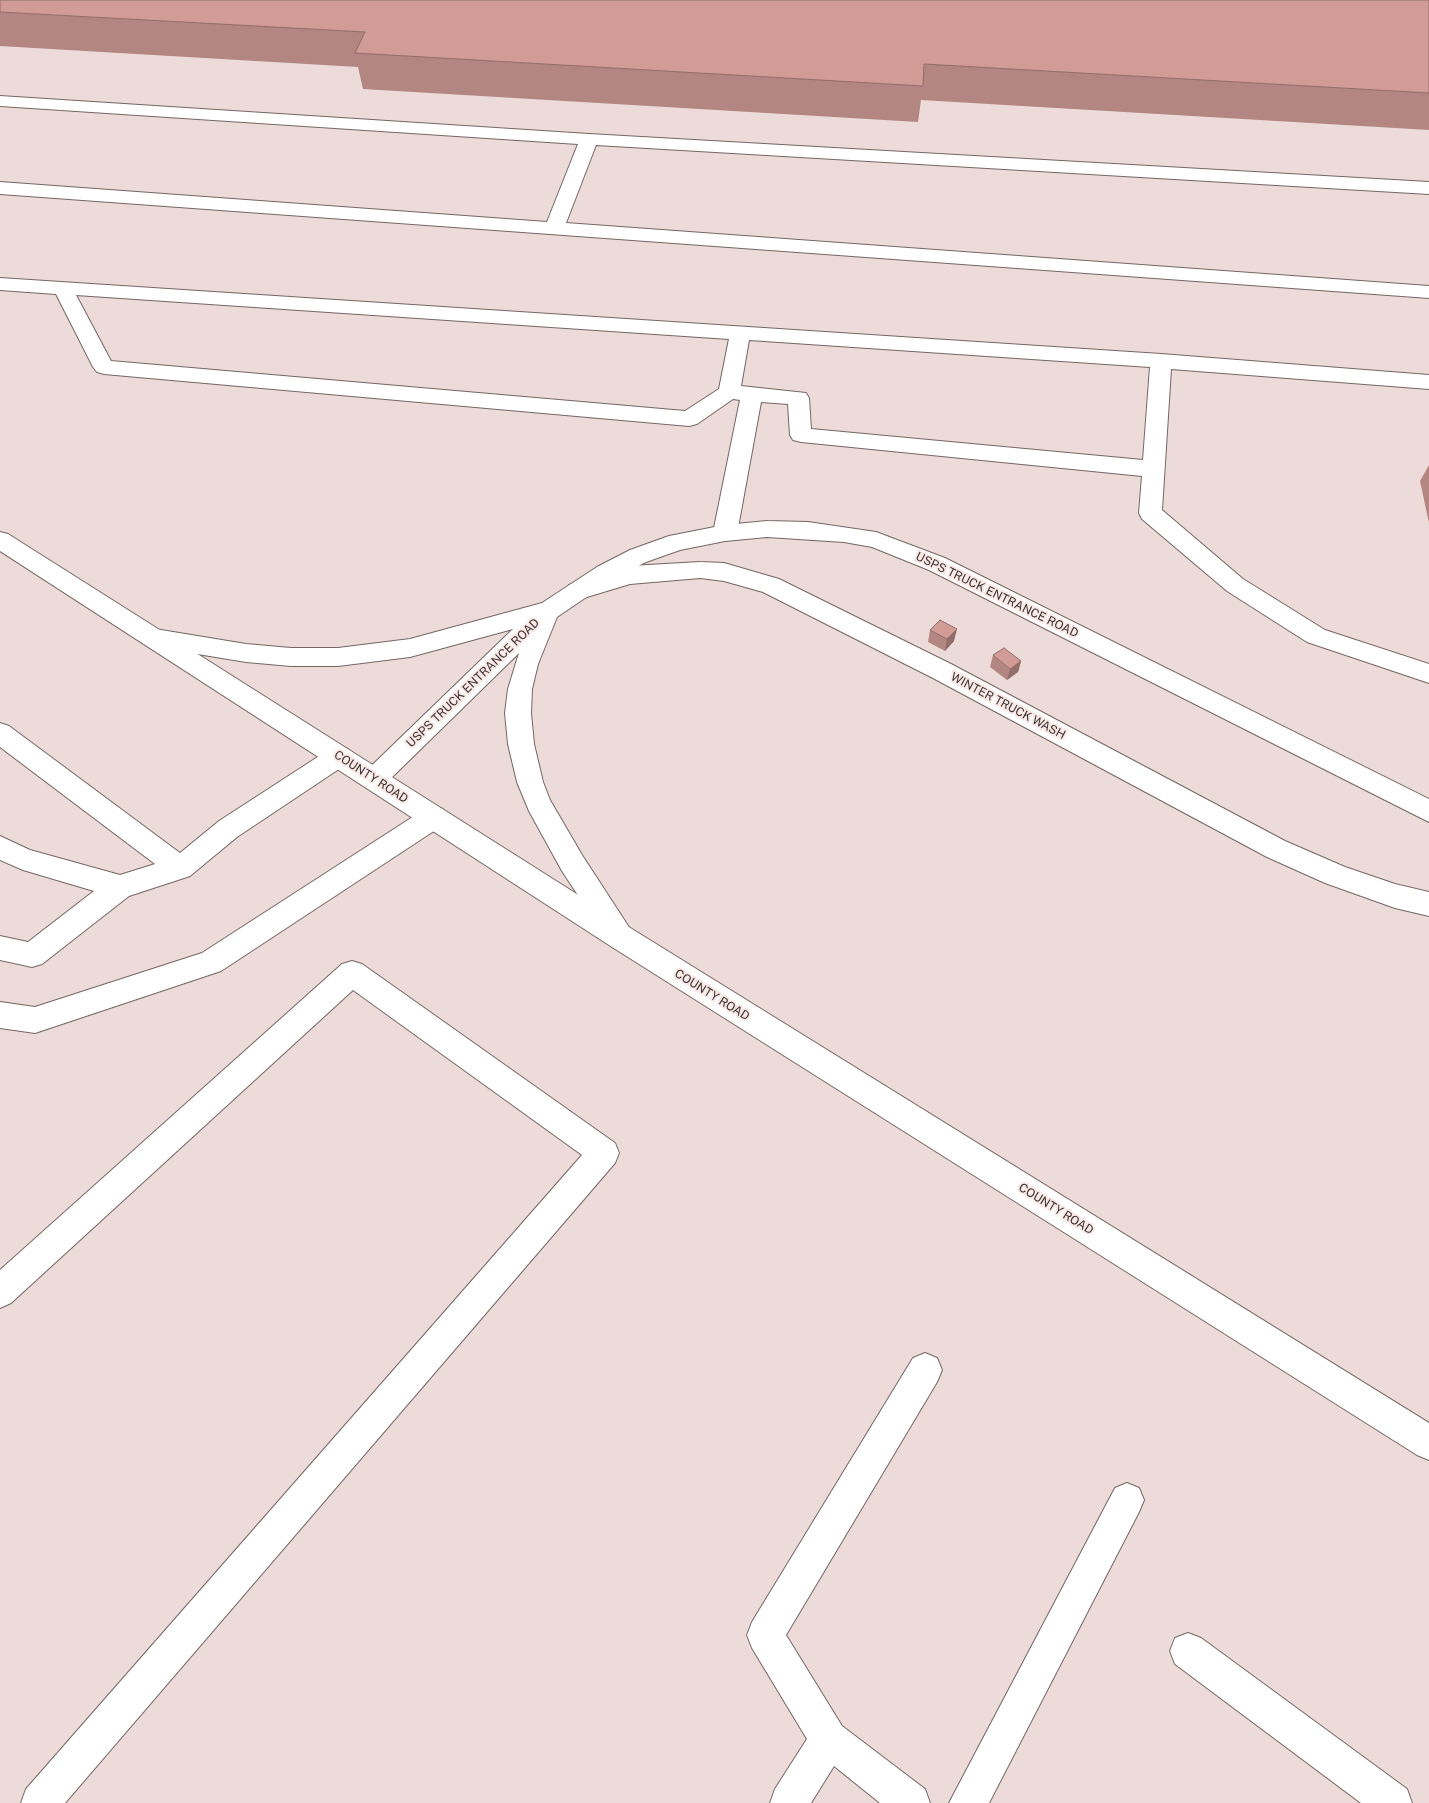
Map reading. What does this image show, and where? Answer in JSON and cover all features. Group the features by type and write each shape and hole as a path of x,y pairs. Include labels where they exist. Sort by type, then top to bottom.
{"street":[{"path":"0,100 588,139 1429,188"},
{"path":"555,227 588,139"},
{"path":"0,188 1429,292"},
{"path":"0,284 1161,361 1429,382"},
{"path":"63,289 104,367 689,419 729,392 798,398 801,435 1153,469"},
{"path":"729,392 740,333"},
{"path":"1161,361 1150,513 1236,585 1316,636 1429,674"},
{"path":"725,533 752,394"},
{"name":"USPS TRUCK ENTRANCE ROAD","path":"374,780 496,659 550,610 604,573 638,556 677,542 725,533 767,529 844,534 876,540 910,552 1429,810"},
{"name":"COUNTY ROAD","path":"0,540 622,938 1429,1443"},
{"name":"WINTER TRUCK WASH","path":"576,591 630,575 691,570 724,572 770,585 942,671 1276,848 1335,875 1395,896 1429,904"},
{"path":"155,638 246,653 291,657 338,656 410,648 550,610"},
{"path":"550,610 526,664 520,689 518,713 521,744 530,782 538,803 572,863 622,938"},
{"path":"0,733 180,868"},
{"path":"0,948 32,955 120,887 180,868 228,829 339,756"},
{"path":"0,1015 35,1020 210,962 434,817"},
{"path":"0,847 23,859 120,887"},
{"path":"0,1292 352,973 604,1154 40,1803"},
{"path":"911,1803 829,1739 765,1635 925,1370"},
{"path":"968,1803 1128,1500"},
{"path":"1188,1651 1393,1803"},
{"path":"789,1803 829,1739"}],"building":[{"path":"0,0 1429,0 1429,93 924,64 923,86 355,53 365,32 0,12"},
{"path":"940,620 957,629 947,639 930,630"},
{"path":"1004,648 1021,661 1010,669 993,655"}]}
